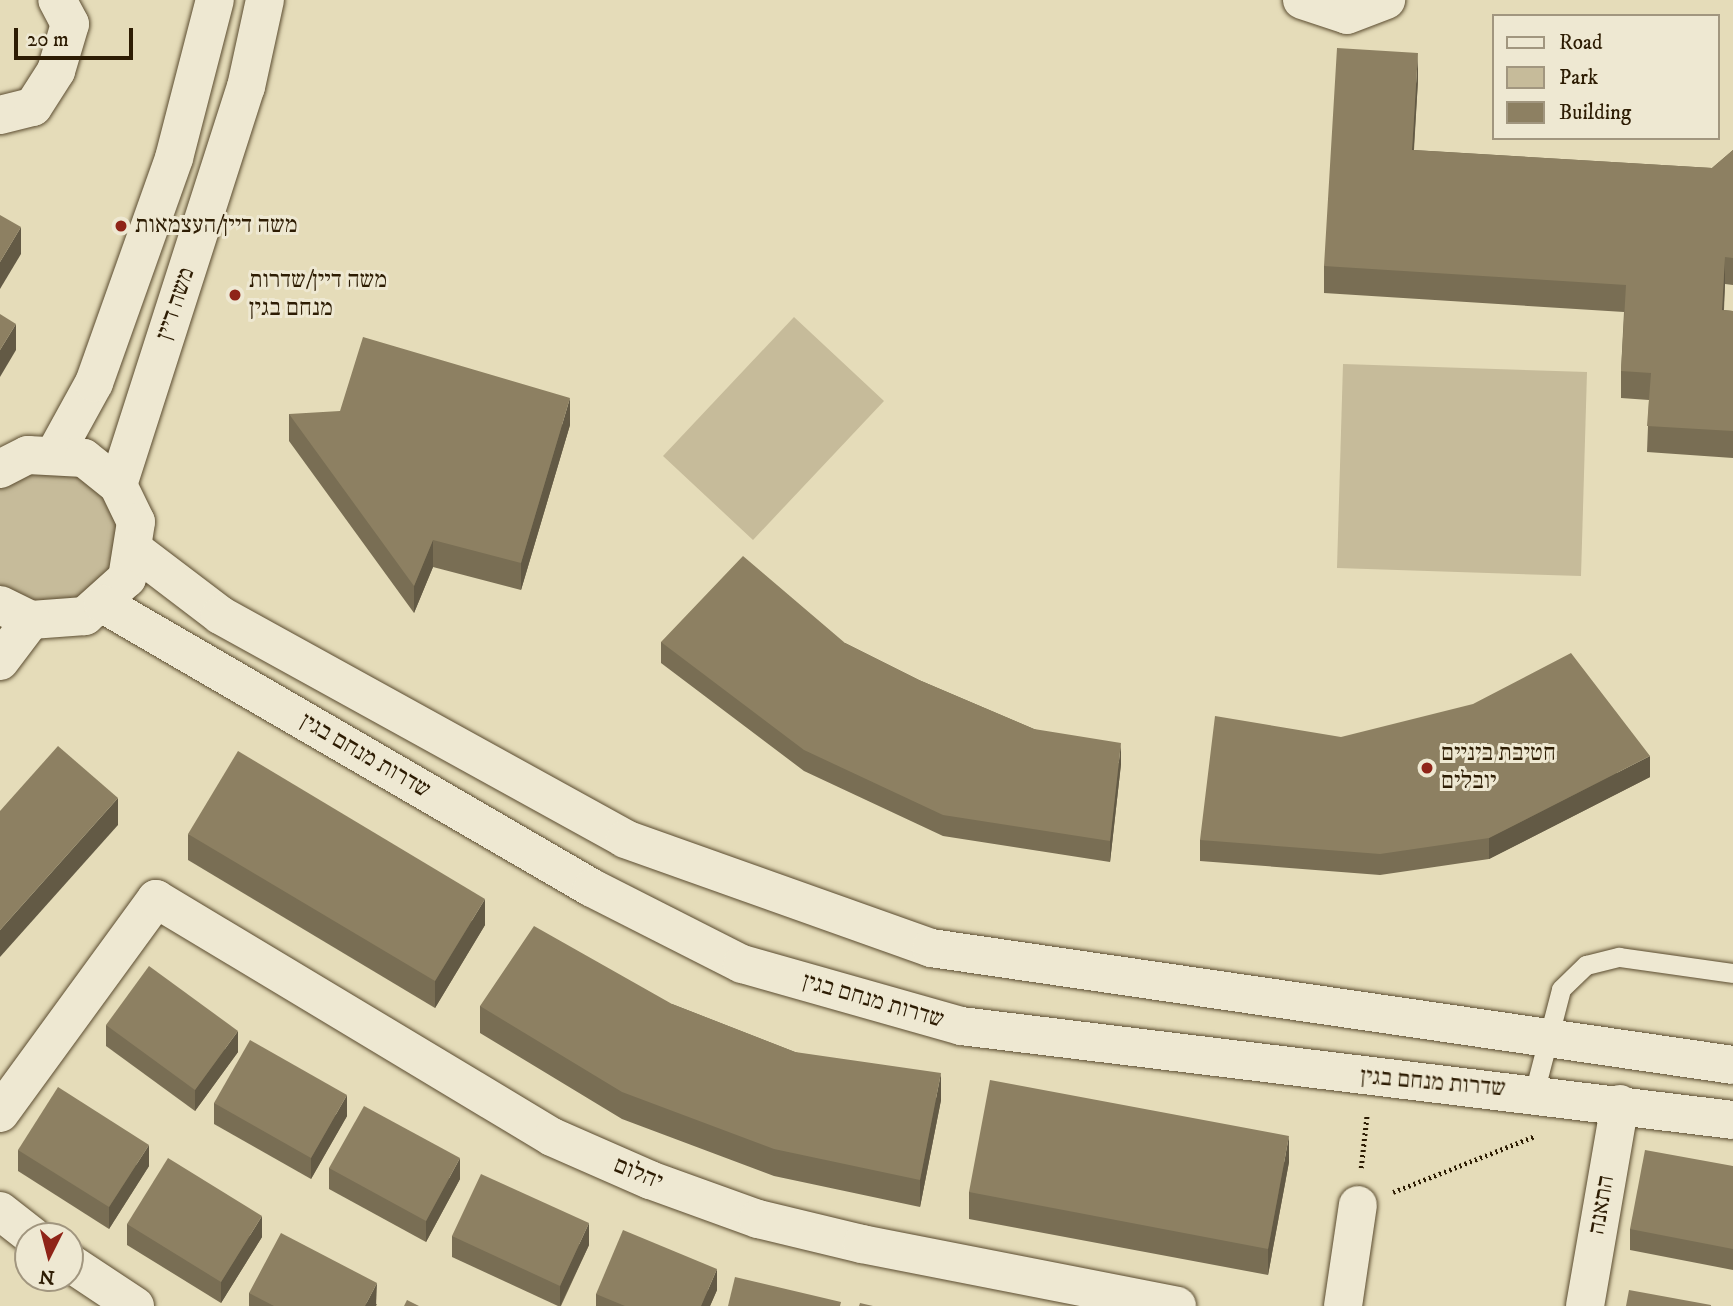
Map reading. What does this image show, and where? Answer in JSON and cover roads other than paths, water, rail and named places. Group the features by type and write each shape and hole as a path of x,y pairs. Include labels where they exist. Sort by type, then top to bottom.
{"street":[{"path":"0,115 33,107 56,71 70,24 57,0"},
{"path":"262,16 285,0"},
{"path":"1302,0 1347,15 1386,0"},
{"name":"משה דיין","path":"56,452 94,383 174,158 210,7"},
{"name":"משה דיין","path":"118,485 262,16"},
{"path":"0,469 28,455 56,452 84,458 118,485 136,522 136,551 127,578 103,604 58,623 15,613 0,661"},
{"path":"136,551 220,615 625,839 931,948 1733,1065"},
{"name":"שדרות מנחם בגין","path":"103,604 592,888 742,964 961,1027 1183,1048 1371,1079 1534,1093 1733,1120"},
{"name":"יהלום","path":"0,1113 156,899 552,1137 650,1180 758,1219 862,1244 1177,1306"},
{"name":"התאנה","path":"1585,1306 1619,1104"},
{"path":"1343,1306 1358,1205"},
{"path":"0,1211 14,1222"},
{"path":"84,1272 135,1306"}],"lane":[{"path":"1534,1093 1544,1036 1561,989 1586,965 1619,957 1733,973"}],"place":[{"name":"משה דיין/העצמאות","path":"121,226"},
{"name":"משה דיין/שדרות מנחם בגין","path":"235,295"},
{"name":"חטיבת ביניים יובלים","path":"1427,768"}]}
